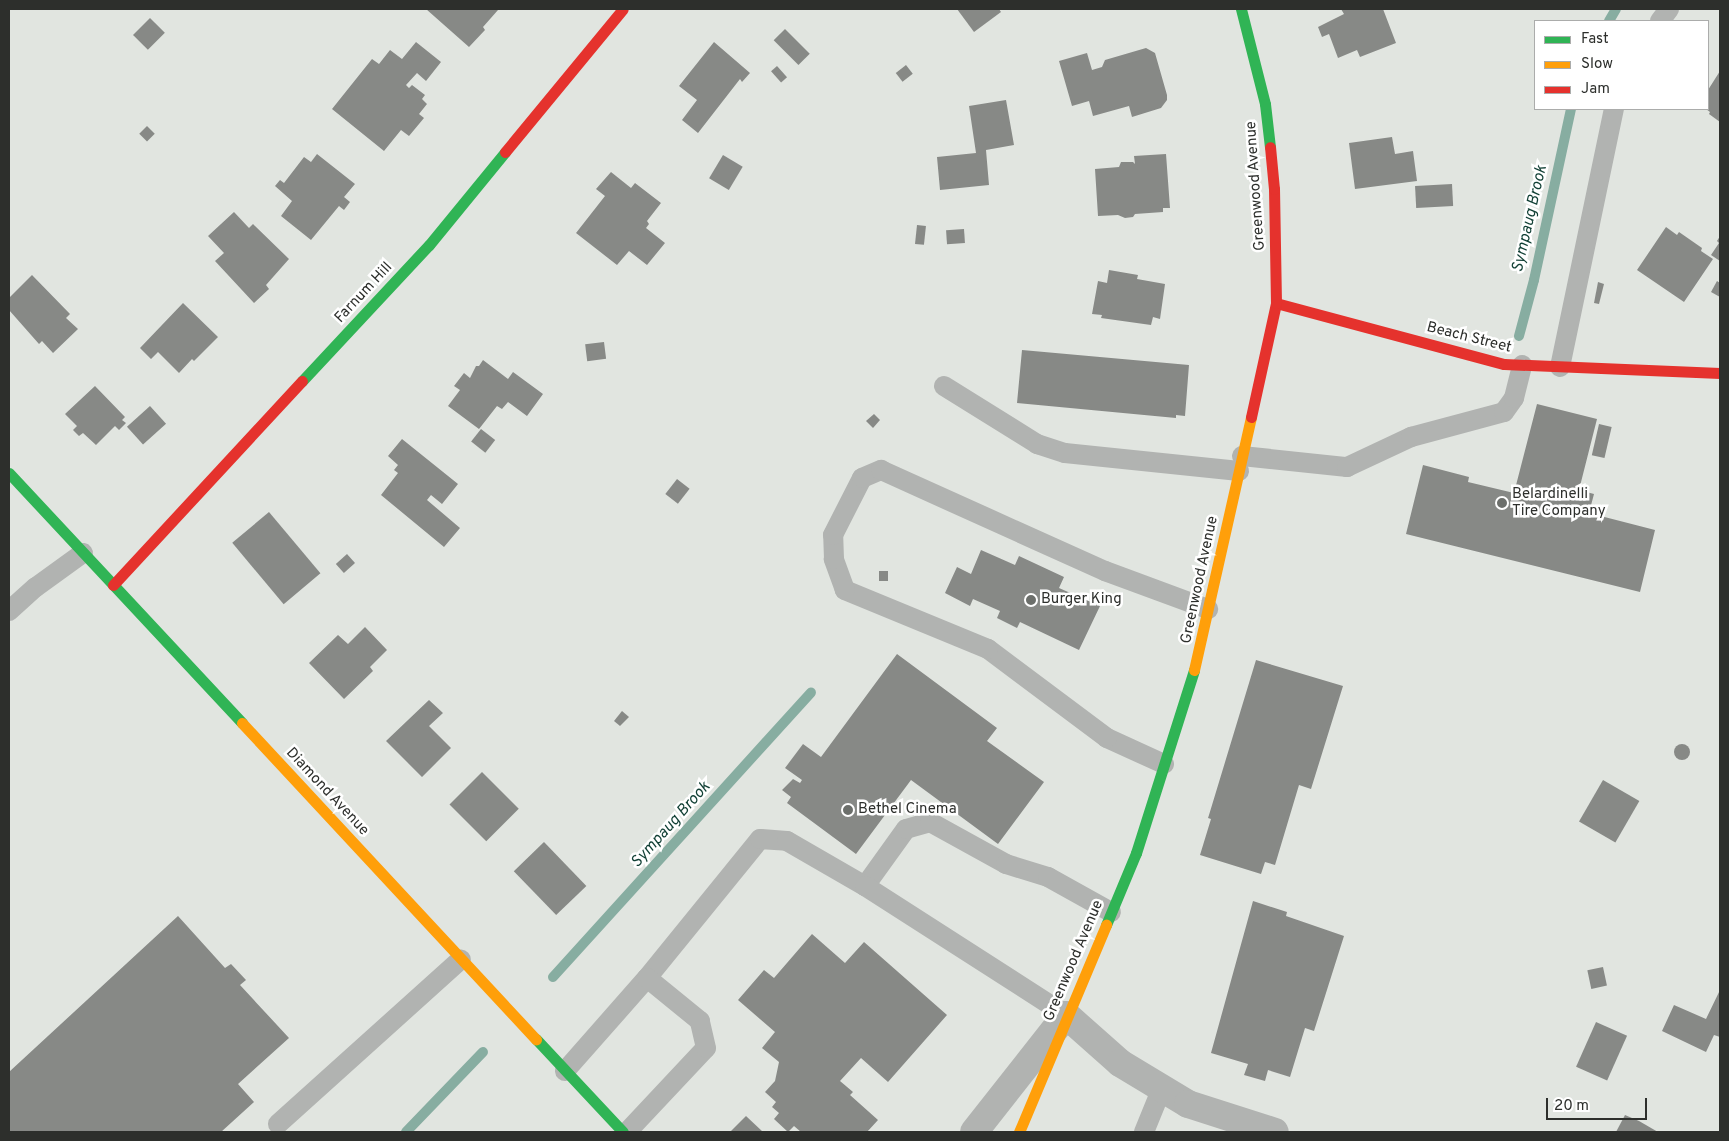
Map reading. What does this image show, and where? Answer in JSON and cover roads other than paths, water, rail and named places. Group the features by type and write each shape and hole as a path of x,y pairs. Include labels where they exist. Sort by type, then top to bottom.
{"street":[{"name":"Farnum Hill","path":"113,585 429,245 623,9"},
{"name":"Greenwood Avenue","path":"1019,1132 1066,1016 1136,853 1197,660 1276,303 1274,188 1265,104 1241,9"},
{"name":"Beach Street","path":"1276,303 1504,364 1720,373"},
{"name":"Diamond Avenue","path":"9,473 623,1132"},
{"path":"974,1132 1066,1016 1120,1064 1188,1104 1226,1125 1275,1132"}],"lane":[{"path":"1661,20 1669,9"},
{"path":"1560,366 1614,110"},
{"path":"944,386 1037,444 1065,452 1240,464 1347,467 1411,437 1504,412 1514,398 1522,365"},
{"path":"1164,764 1107,738 988,649 845,590 834,559 833,535 862,478 881,470 1105,570 1208,609"},
{"path":"9,611 36,587 83,553"},
{"path":"864,886 906,829 930,822 1006,864 1048,877 1111,912"},
{"path":"565,1071 646,978 760,839 787,841 864,886 1066,1016"},
{"path":"278,1124 462,959"},
{"path":"627,1132 706,1048 700,1022 646,978"},
{"path":"1144,1132 1162,1088"}],"waterway":[{"name":"Sympaug Brook","path":"1610,20 1616,9"},
{"name":"Sympaug Brook","path":"1519,336 1534,280 1571,110"},
{"name":"Sympaug Brook","path":"553,977 811,692"},
{"name":"Sympaug Brook","path":"406,1132 483,1052"}],"place":[{"name":"Belardinelli Tire Company","path":"1502,503"},
{"name":"Burger King","path":"1031,600"},
{"name":"Bethel Cinema","path":"848,810"}]}
